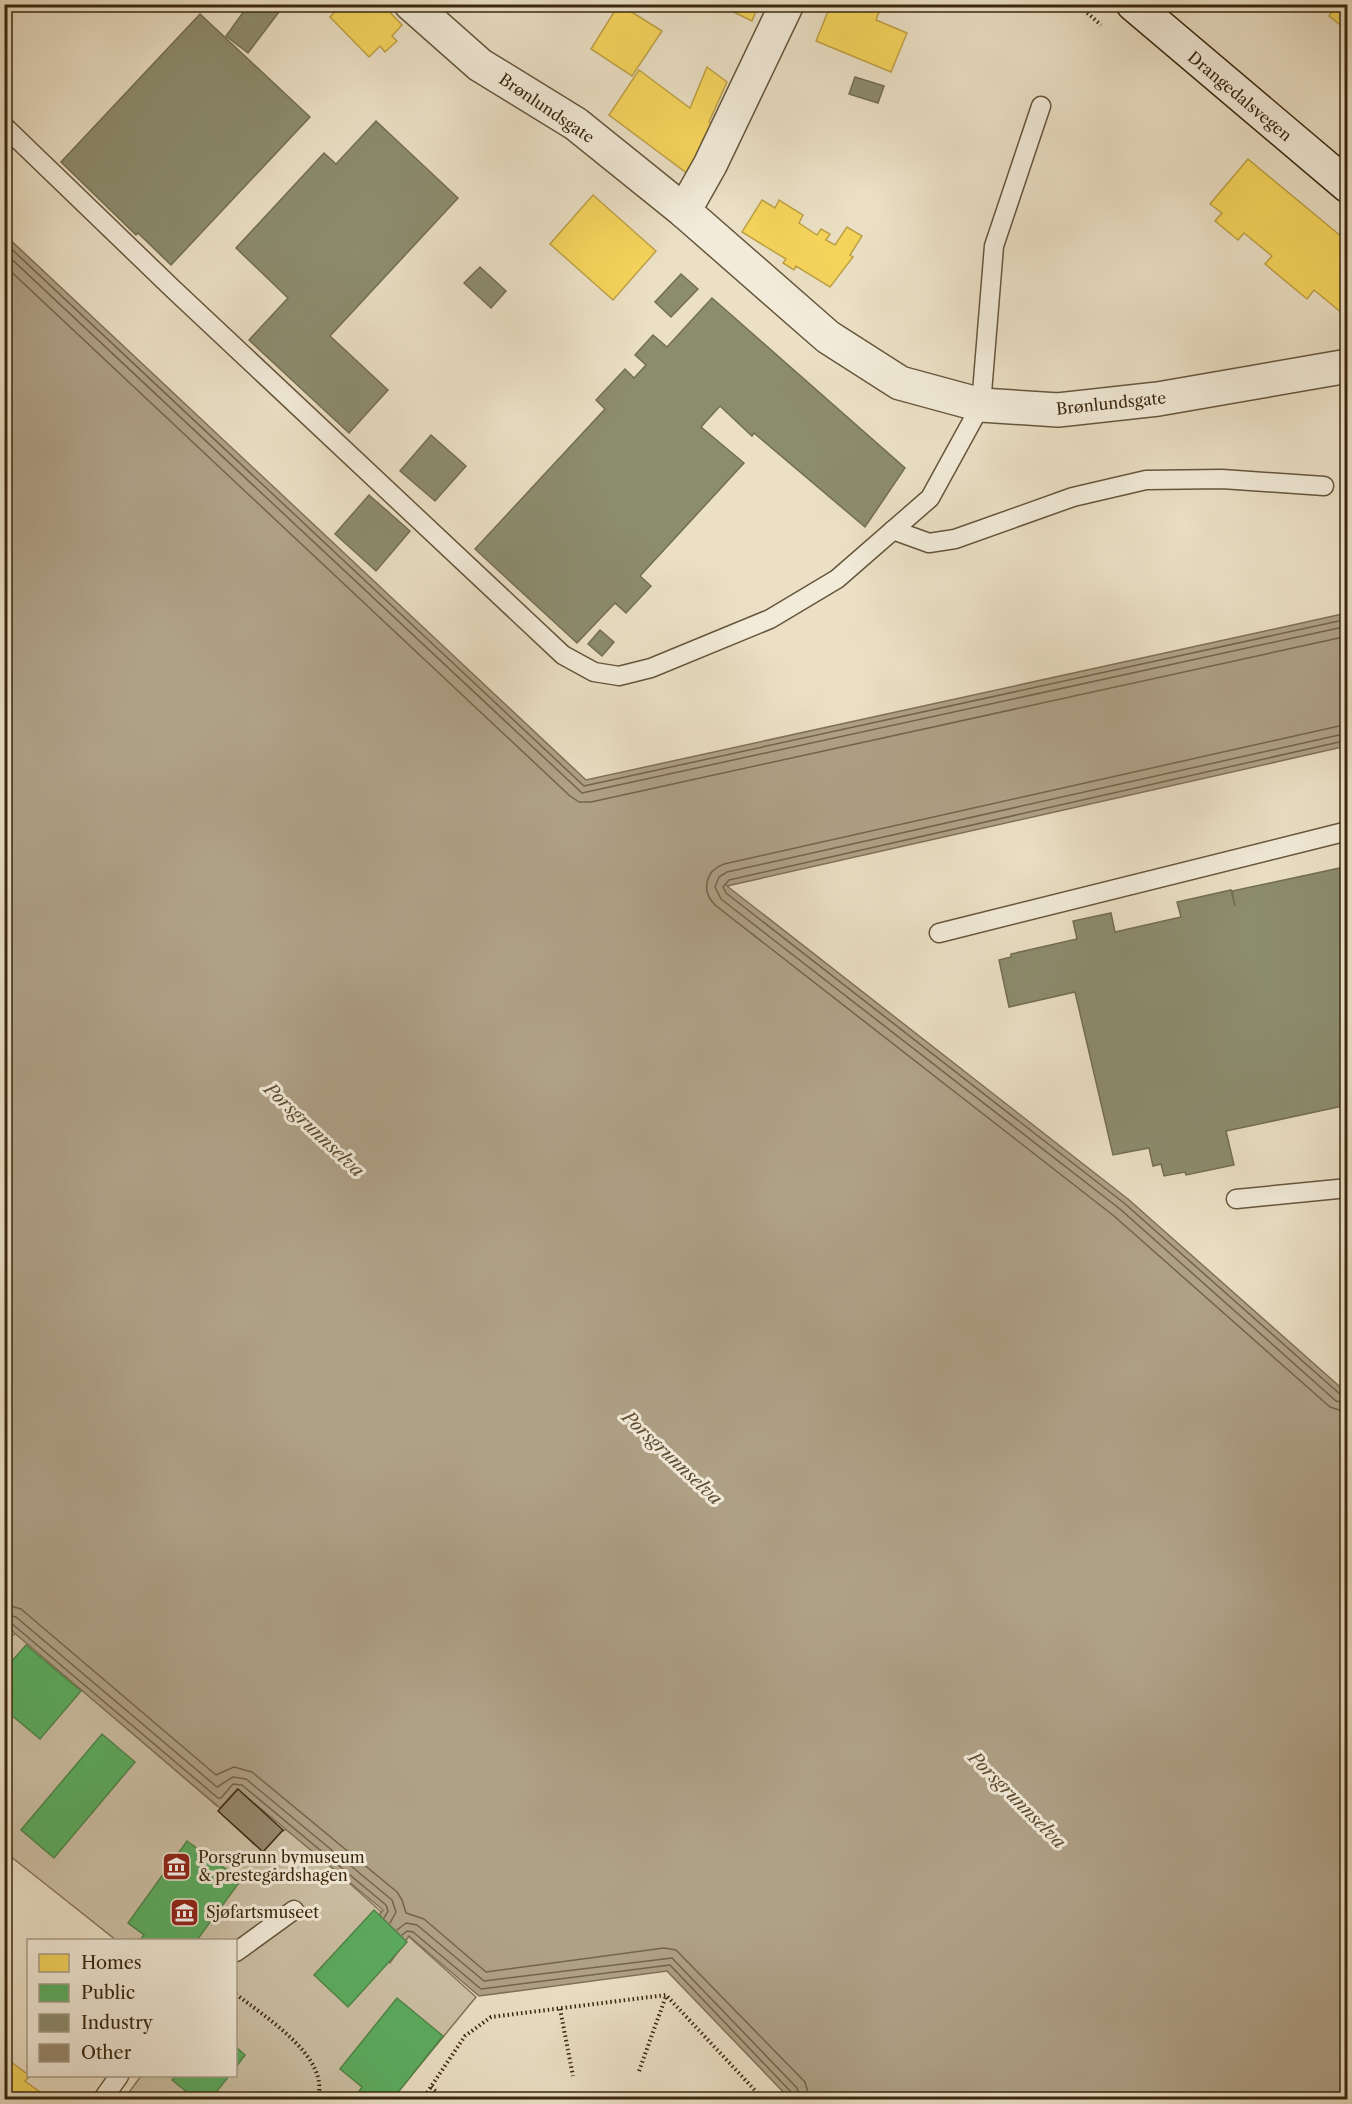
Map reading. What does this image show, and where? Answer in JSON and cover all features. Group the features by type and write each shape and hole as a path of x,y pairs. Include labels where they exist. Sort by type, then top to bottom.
{"street":[{"name":"Brønlundsgate","path":"411,4 480,65 576,124 684,211 828,337 900,383 981,405 1058,410 1158,399 1347,366"},
{"path":"684,211 710,165 787,4"},
{"name":"Drangedalsvegen","path":"1133,4 1347,186"}],"lane":[{"path":"4,126 173,289 563,655 594,672 619,676 651,668 770,620 837,579 930,498 981,405 994,246 1041,106"},
{"path":"893,530 929,543 955,539 1073,497 1146,480 1222,479 1324,486"},
{"path":"939,933 1347,831"},
{"path":"1236,1199 1347,1188"},
{"path":"237,1951 294,1910"},
{"path":"102,2100 118,2077"}],"path":[{"path":"237,1995 301,2047 317,2071 317,2100"},
{"path":"423,2100 465,2036 491,2017 666,1995"},
{"path":"639,2071 666,1995"},
{"path":"666,1995 764,2100"},
{"path":"560,2009 573,2076"},
{"path":"431,2087 445,2100"}],"shaded area":[{"name":"Porsgrunn bymuseum & prestegårdshagen","path":"16,1633 217,1806 235,1787 283,1831 288,1828 476,1997 392,2099 124,2099 140,2077 237,2077 237,1939 115,1939 5,1852 4,1642"}],"water":[{"name":"Porsgrunnselva","path":"4,234 586,780 1347,613 1347,746 727,886 1128,1199 1347,1393 1347,2099 790,2099 667,1971 479,1996 409,1936 390,1963 360,1940 383,1910 237,1789 220,1808 5,1625"}],"building: Homes":[{"path":"342,4 382,4 402,25 392,36 397,41 385,52 380,46 369,57 330,17"},
{"path":"619,4 662,31 632,76 591,49"},
{"path":"717,4 759,4 752,21"},
{"path":"831,4 874,4 881,7 876,20 907,33 891,72 816,41"},
{"path":"1321,4 1348,4 1348,31 1329,16 1331,13"},
{"path":"707,67 727,82 709,122 712,124 688,174 609,115 639,70 690,108"},
{"path":"1248,159 1348,242 1348,318 1314,290 1307,299 1265,264 1272,256 1244,233 1238,240 1215,221 1222,213 1210,204"},
{"path":"593,195 656,251 613,300 550,244"},
{"path":"762,200 775,208 779,200 803,215 799,223 817,235 821,229 830,234 826,240 835,245 847,227 862,236 850,255 853,257 830,287 796,266 794,270 783,263 786,259 742,232"},
{"path":"11,2062 27,2074 29,2077 25,2081 51,2100 4,2100 4,2066 7,2068"}],"building: Public":[{"path":"26,1645 81,1691 40,1739 4,1709 4,1670"},
{"path":"102,1734 135,1762 54,1858 21,1830"},
{"path":"187,1841 241,1880 198,1939 141,1939 144,1935 128,1923"},
{"path":"374,1910 407,1942 348,2007 314,1975"},
{"path":"397,1998 443,2036 392,2100 353,2100 362,2087 340,2069"},
{"path":"237,2048 245,2055 237,2066"},
{"path":"175,2077 228,2077 210,2100 197,2100 172,2080"}],"building: Industry":[{"path":"249,4 285,4 248,53 226,36"},
{"path":"200,14 310,117 171,265 138,233 136,235 61,162"},
{"path":"855,77 884,86 878,103 849,94"},
{"path":"376,121 458,198 330,336 388,390 349,433 249,340 288,298 236,248 324,153 336,164"},
{"path":"480,267 506,291 491,308 464,283"},
{"path":"681,274 698,289 671,317 655,302"},
{"path":"712,298 905,468 865,527 754,433 752,436 720,406 701,427 744,463 640,576 651,586 626,613 615,603 577,643 475,549 605,409 596,400 625,369 634,378 646,365 635,355 653,335 667,347"},
{"path":"431,435 466,466 435,501 400,471"},
{"path":"369,495 410,531 376,571 335,534"},
{"path":"600,630 614,642 602,656 588,644"},
{"path":"1340,868 1344,883 1348,882 1348,1105 1226,1131 1234,1165 1186,1175 1185,1172 1164,1176 1161,1164 1153,1166 1149,1148 1113,1155 1075,992 1009,1007 999,960 1011,957 1011,954 1077,939 1073,921 1111,913 1115,932 1181,917 1177,902 1231,890 1235,906 1232,891"}],"building: Other":[{"path":"238,1789 283,1830 263,1852 218,1811"}],"place":[{"name":"Porsgrunn bymuseum & prestegårdshagen","path":"177,1866"},
{"name":"Sjøfartsmuseet","path":"185,1912"}]}
